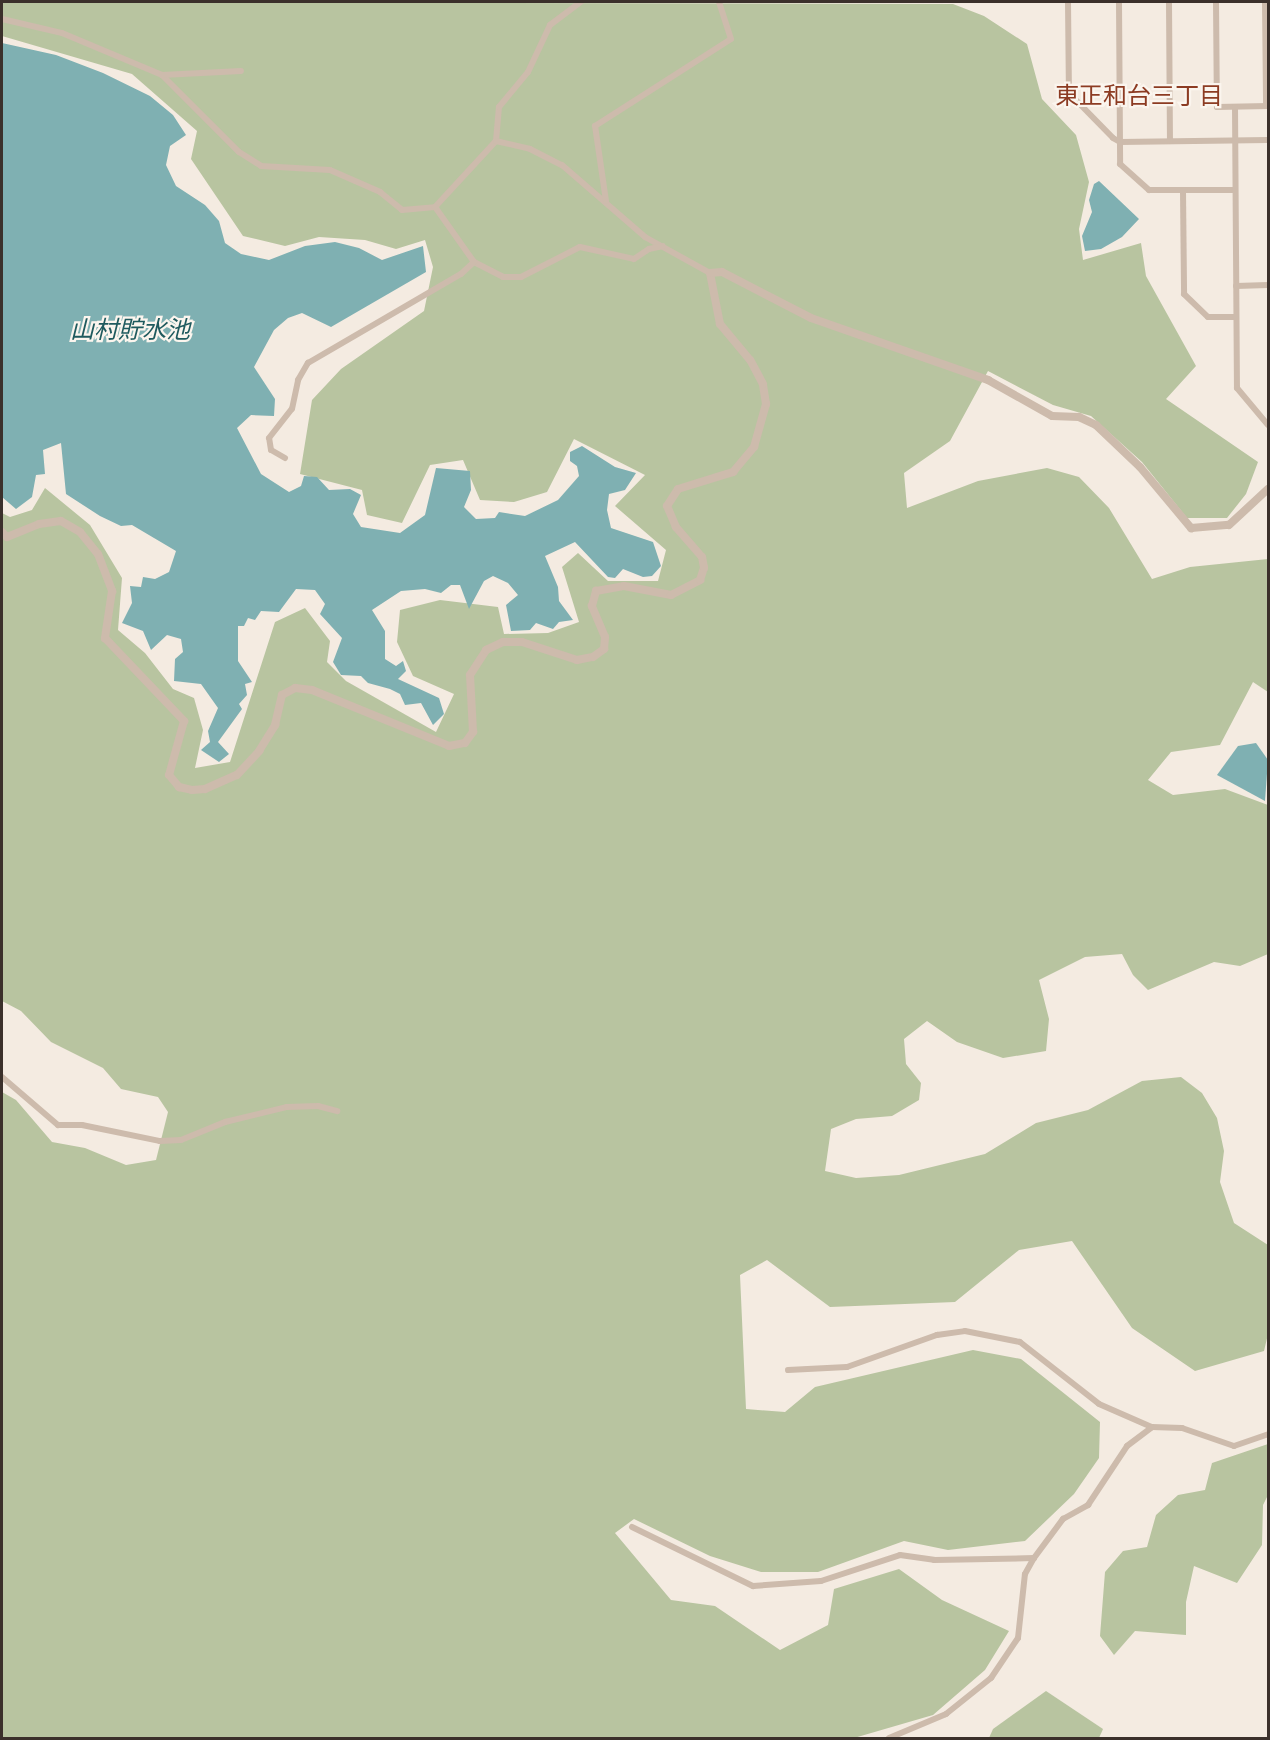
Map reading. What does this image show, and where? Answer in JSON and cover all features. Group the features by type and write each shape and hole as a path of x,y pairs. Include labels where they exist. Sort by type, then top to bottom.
{"street":[{"path":"2,19 62,33 162,75 238,152 261,166 330,170 380,192 402,210 435,207 496,141 499,107 528,72 550,25 581,2"},
{"path":"606,201 595,126 731,39 719,2"},
{"path":"1068,2 1069,93 1120,142 1269,140"},
{"path":"1119,2 1120,164 1149,190 1235,190"},
{"path":"1169,2 1170,141"},
{"path":"1216,2 1217,107 1267,106 1265,2"},
{"path":"162,75 241,71"},
{"path":"1235,107 1238,388 1269,425"},
{"path":"496,141 530,149 562,165 645,237 710,273 722,272 810,318 988,380 1052,416 1079,417 1096,424 1140,467 1191,528 1229,525 1269,489"},
{"path":"1183,191 1184,294 1208,317 1236,317"},
{"path":"435,207 474,262 503,276 521,277 580,248 634,259 649,249 664,246"},
{"path":"285,458 273,453 269,438 292,409 298,380 308,363 460,274 474,262"},
{"path":"2,532 7,537 39,524 61,521 80,532 98,554 112,591 105,638 109,646 165,697 184,722 169,770 179,787 205,789 237,775 259,751 275,725 282,695 295,688 312,690 449,746 465,743 473,732 470,675 486,650 503,642 522,642 577,660 593,657 604,649 605,637 592,606 596,591 624,586 671,595 700,580 705,568 702,557 669,516 670,498 678,489 733,472 754,447 766,404 763,384 750,360 720,324 710,273"},
{"path":"1236,286 1269,285"},
{"path":"2,1077 58,1125 81,1125 160,1141 182,1140 225,1122 287,1107 318,1106 337,1111"},
{"path":"788,1370 847,1367 938,1335 965,1331 1020,1342 1099,1404 1152,1427 1182,1428 1234,1446 1269,1434"},
{"path":"889,1738 946,1714 991,1678 1018,1638 1025,1574 1034,1558 1063,1519 1088,1505 1126,1446 1152,1427"},
{"path":"632,1527 753,1586 821,1581 886,1557 1034,1558"}],"green space":[{"path":"2,2 953,4 984,16 1027,44 1042,99 1076,135 1089,182 1079,229 1083,260 1141,243 1146,276 1196,366 1166,399 1258,462 1246,494 1227,518 1187,518 1142,462 1091,416 1053,405 988,371 950,441 904,473 907,508 978,481 1047,468 1079,477 1109,508 1152,579 1190,567 1268,559 1268,692 1253,682 1220,745 1171,752 1148,780 1173,795 1225,789 1268,805 1268,954 1240,966 1214,962 1148,990 1133,975 1122,954 1085,957 1039,980 1049,1019 1046,1051 1003,1058 957,1042 927,1021 904,1039 906,1064 921,1083 919,1100 892,1116 856,1119 831,1129 825,1171 856,1178 899,1175 985,1154 1036,1123 1088,1110 1142,1081 1181,1077 1202,1093 1217,1118 1224,1151 1220,1182 1234,1223 1268,1245 1268,1334 1264,1351 1195,1371 1132,1328 1072,1241 1019,1250 955,1302 830,1307 767,1260 740,1275 746,1409 785,1412 815,1387 973,1350 1021,1359 1100,1422 1099,1458 1074,1494 1025,1541 948,1550 904,1541 818,1572 761,1572 710,1556 634,1519 615,1533 671,1600 715,1606 780,1650 828,1625 834,1589 899,1569 942,1600 1009,1631 985,1670 933,1715 854,1738 2,1738 2,1092 16,1100 52,1142 85,1148 126,1165 156,1160 168,1112 158,1097 121,1089 103,1068 51,1042 21,1011 2,1001 2,513 10,517 32,510 45,488 90,525 122,578 118,630 145,653 173,689 194,698 203,730 195,768 230,762 275,622 305,608 330,641 327,662 346,681 436,732 454,694 413,676 397,642 400,610 440,600 498,607 504,634 548,633 579,622 562,567 578,553 608,581 658,581 666,550 615,506 645,475 574,439 547,492 514,502 480,500 463,460 430,465 402,523 367,515 362,490 300,474 312,400 341,369 424,311 433,267 425,240 396,249 365,240 319,237 285,246 243,236 191,159 197,131 132,74 2,36"},
{"path":"1268,1444 1268,1495 1263,1505 1262,1545 1237,1583 1194,1566 1186,1602 1186,1635 1135,1631 1114,1655 1100,1636 1105,1572 1123,1551 1147,1547 1156,1515 1178,1495 1205,1490 1212,1463"},
{"path":"1046,1691 1103,1729 1099,1738 989,1738 993,1729"}],"water":[{"name":"山村貯水池","path":"2,43 56,55 103,73 150,96 173,115 186,135 170,146 166,165 176,186 205,205 219,221 225,243 241,254 269,260 305,246 335,242 359,248 382,260 423,246 426,272 331,327 302,313 288,318 274,330 254,367 275,399 274,416 251,415 237,428 261,474 289,492 301,486 304,476 317,477 329,490 350,489 361,495 353,514 361,527 400,533 425,515 436,468 470,471 471,490 464,507 476,519 495,518 499,512 525,516 558,500 579,476 577,466 570,461 570,452 582,446 615,467 636,473 625,490 609,494 607,510 611,528 653,542 661,566 652,576 643,577 623,569 615,578 608,577 575,542 545,556 558,587 559,601 573,620 559,622 553,629 536,623 530,630 511,631 506,605 518,595 508,583 493,576 484,581 469,609 460,585 451,585 441,593 425,589 401,591 372,610 385,631 385,659 396,666 403,661 406,671 398,679 439,698 444,714 433,725 421,703 405,705 400,694 390,689 368,683 361,676 341,675 333,662 342,638 320,614 325,604 315,590 296,589 279,612 261,611 255,620 248,618 244,626 238,626 238,661 252,682 245,684 247,695 239,704 242,709 218,742 229,754 219,762 201,750 210,742 208,731 218,708 201,684 174,681 175,659 183,652 181,639 167,635 151,650 143,631 122,623 132,603 130,586 141,587 143,577 155,579 169,572 176,551 132,525 121,526 100,516 66,494 61,443 43,450 45,474 36,475 32,497 16,509 2,497"},
{"path":"1099,181 1139,219 1122,237 1101,249 1085,251 1082,236 1092,212 1089,200 1094,184"},
{"path":"1256,743 1268,760 1265,801 1217,775 1238,746"}],"district":[{"name":"東正和台三丁目","path":"1139,97"}]}
